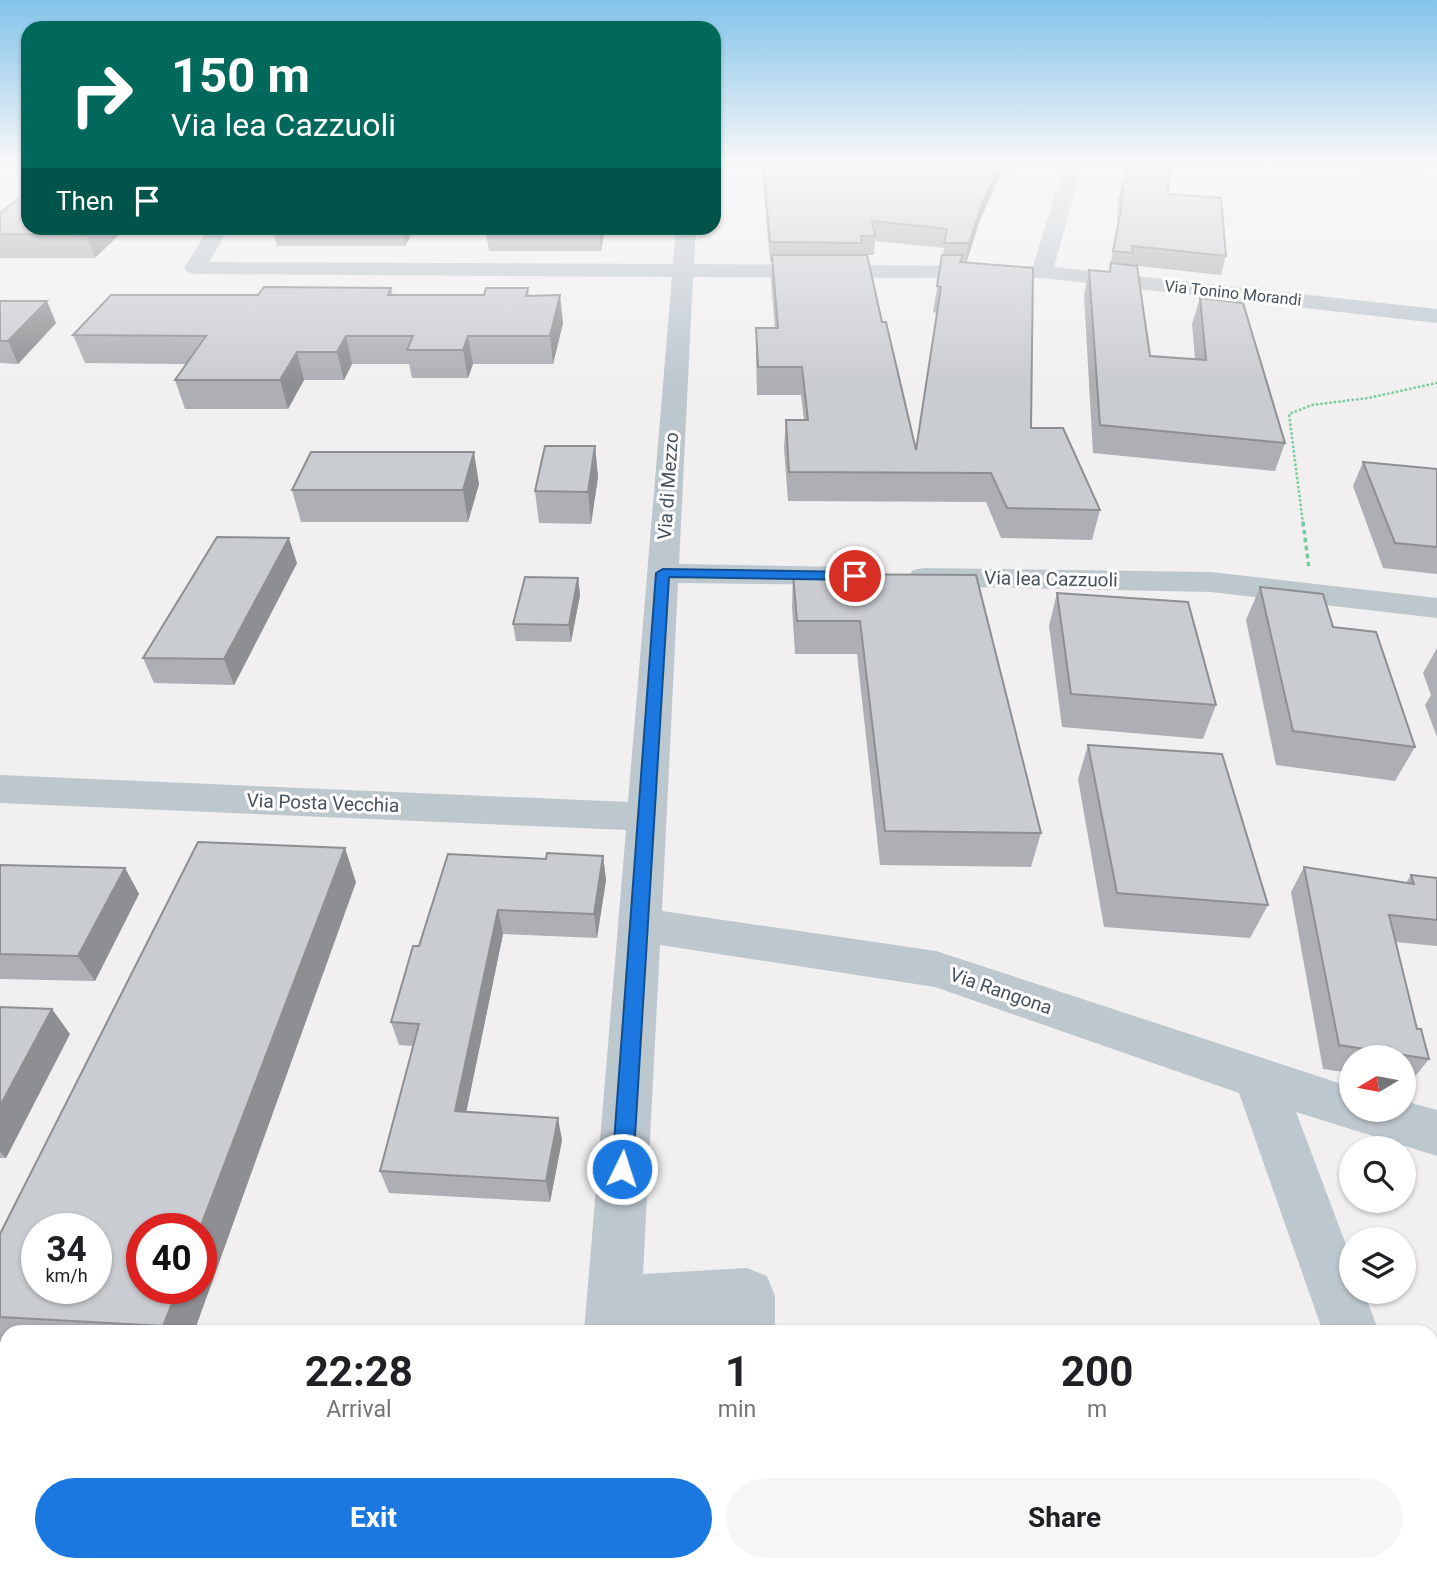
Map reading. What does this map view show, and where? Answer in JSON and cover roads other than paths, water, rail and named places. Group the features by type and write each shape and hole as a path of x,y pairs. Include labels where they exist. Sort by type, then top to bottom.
{"street":[{"name":"Via Tonino Morandi","path":"214,236 195,268 1042,272 1437,316"},
{"name":"Via di Mezzo","path":"613,1318 685,236"},
{"path":"1042,272 1052,236"},
{"name":"Via lea Cazzuoli","path":"663,573 1211,582 1437,608"},
{"name":"Via Posta Vecchia","path":"0,789 647,817"},
{"name":"Via Rangona","path":"638,925 936,969 1339,1105"},
{"path":"1258,1077 1348,1325"},
{"name":"Via Rangona","path":"1398,1122 1437,1133"},
{"path":"613,1318 747,1296 747,1325"}]}
